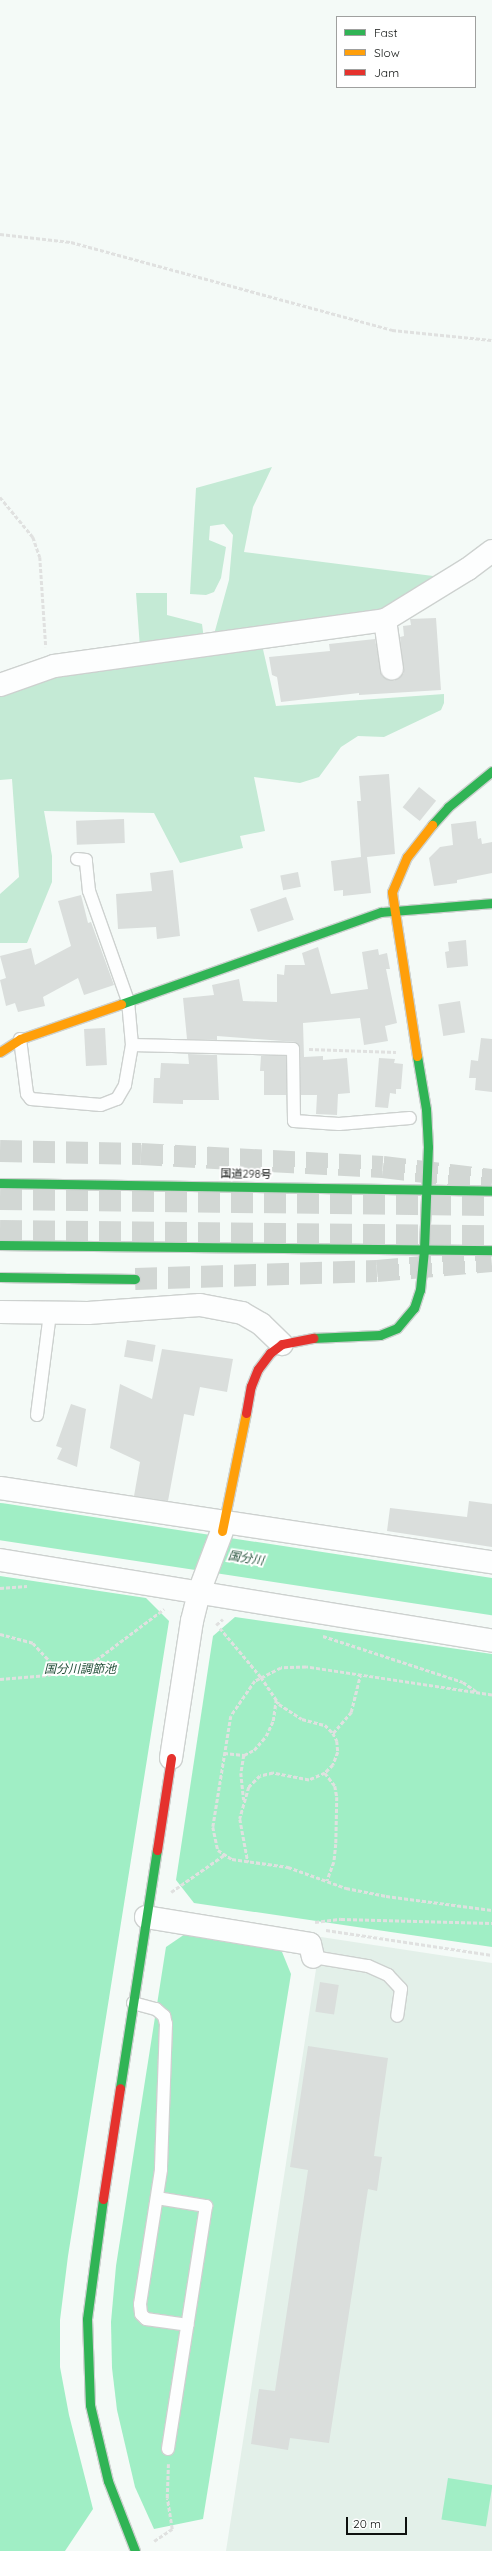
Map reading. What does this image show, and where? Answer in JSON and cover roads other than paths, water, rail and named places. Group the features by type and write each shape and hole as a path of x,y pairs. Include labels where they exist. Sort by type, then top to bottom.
{"main road":[{"path":"224,1526 251,1386 262,1364 282,1344 302,1339 380,1335 397,1328 414,1308 420,1290 424,1250 428,1147 426,1109 393,911 392,892 407,857 448,807 492,771"},
{"path":"0,1052 20,1039 393,911 492,903"},
{"name":"国道298号","path":"0,1183 492,1191"},
{"path":"0,1245 492,1250"},
{"path":"0,1277 135,1280"},
{"path":"135,2551 108,2481 97,2442 90,2404 87,2319 92,2269 171,1758"}],"street":[{"path":"0,685 47,668 385,620 468,569 492,551"},
{"path":"385,620 392,669"},
{"path":"0,1312 50,1313 200,1305 242,1313 261,1324 282,1344"},
{"path":"0,1488 224,1526 492,1562"},
{"path":"171,1758 192,1621 203,1583 224,1526"},
{"path":"0,1560 203,1583 230,1600 492,1641"},
{"path":"146,1917 310,1944 313,1957"}],"lane":[{"path":"20,1039 27,1094 31,1099 101,1106 117,1099 125,1085 132,1046 128,1001 89,891 86,860 77,859"},
{"path":"132,1046 292,1049 294,1121 339,1124 410,1118"},
{"path":"37,1415 50,1313"},
{"path":"313,1957 368,1966 388,1975 401,1989 397,2016"},
{"path":"133,2003 156,2009 164,2016 166,2024 161,2170 140,2304 141,2314 146,2319 188,2325"},
{"path":"157,2198 206,2206 168,2450"}],"water":[{"name":"国分川調節池","path":"0,1576 146,1598 169,1621 68,2256 60,2320 60,2367 69,2415 93,2509 65,2551 0,2551"},
{"path":"235,1617 492,1654 492,1947 194,1903 176,1880 213,1636"},
{"path":"188,1932 280,1947 291,1974 203,2519 154,2529 135,2487 117,2410 112,2368 111,2322 116,2266 166,1947"},
{"path":"448,2478 492,2485 486,2527 441,2519"}],"waterway":[{"name":"国分川","path":"0,1521 492,1596"}],"tunnel":[{"path":"0,1151 141,1154 383,1167 492,1180"},
{"path":"0,1199 492,1205"},
{"path":"0,1231 492,1236"},
{"path":"135,1279 377,1271 492,1261"}]}
